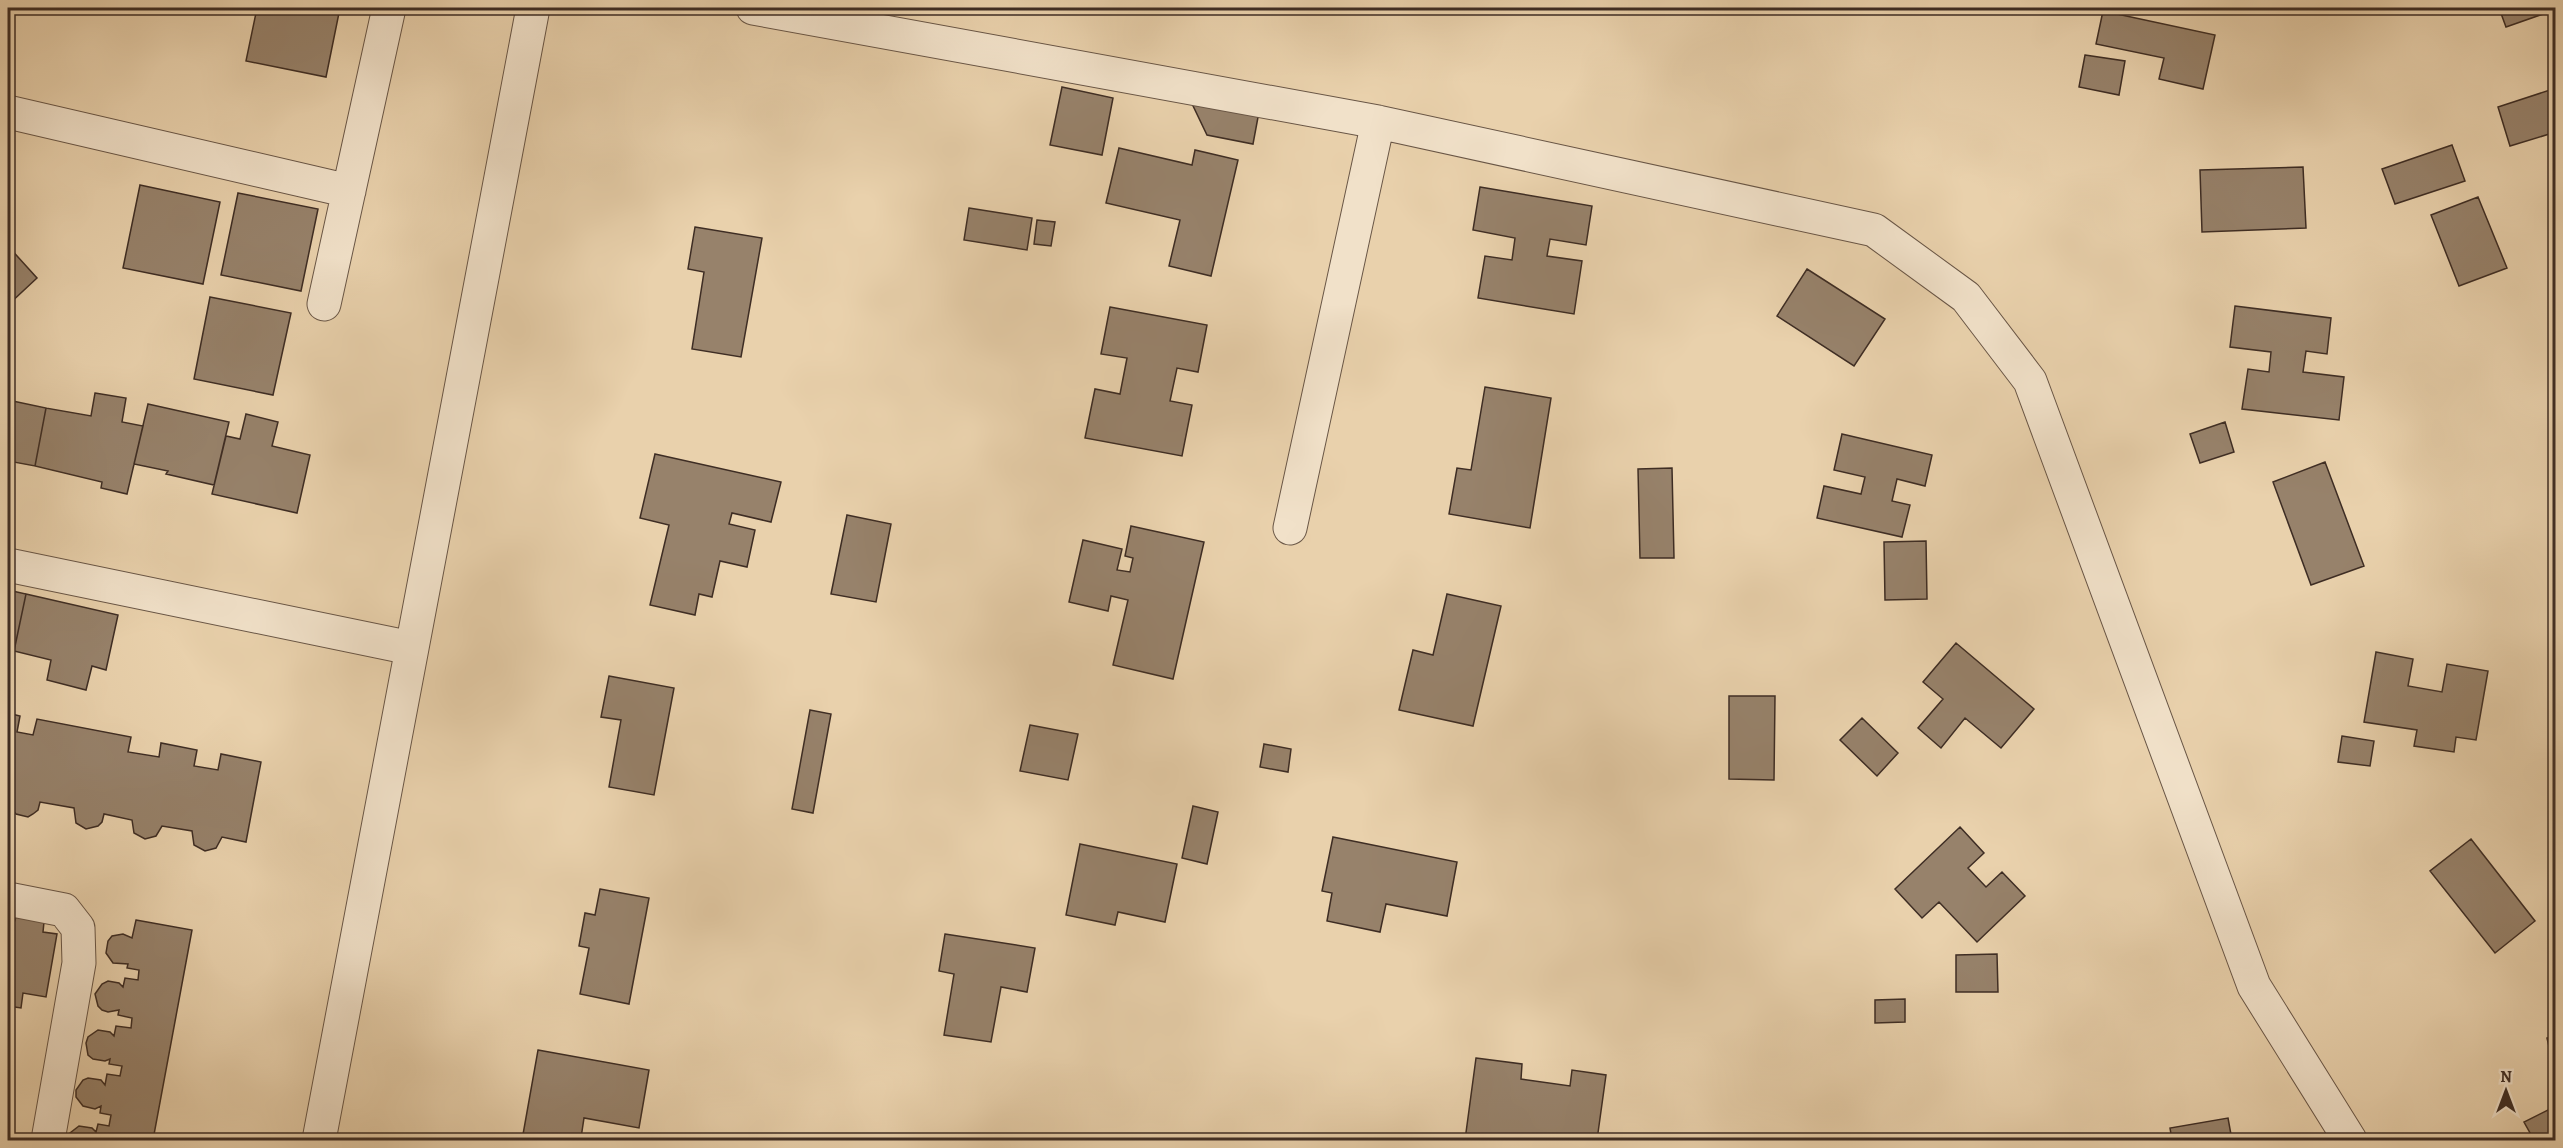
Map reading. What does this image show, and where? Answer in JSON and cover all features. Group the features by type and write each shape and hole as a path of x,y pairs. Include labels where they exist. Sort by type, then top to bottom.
{"street":[{"path":"324,304 389,8"},
{"path":"319,1140 533,8"},
{"path":"753,8 1378,122 1874,230 1966,297 2030,381 2254,986 2350,1140"},
{"path":"8,112 349,190"},
{"path":"1290,528 1378,122"},
{"path":"8,565 411,648"},
{"path":"8,899 64,910 78,928 79,963 48,1140"}],"building":[{"path":"257,8 340,8 326,77 246,61"},
{"path":"2499,8 2544,8 2546,13 2506,27"},
{"path":"2103,11 2215,35 2203,89 2159,79 2164,58 2096,44"},
{"path":"2085,55 2125,61 2119,95 2079,87"},
{"path":"1062,87 1113,98 1102,155 1050,145"},
{"path":"1184,87 1261,101 1253,144 1207,135"},
{"path":"2556,88 2556,132 2510,146 2498,107"},
{"path":"2452,145 2465,181 2395,204 2382,169"},
{"path":"1119,148 1192,165 1195,150 1238,160 1211,276 1169,266 1180,220 1106,203"},
{"path":"2303,167 2306,228 2202,232 2200,170"},
{"path":"140,185 220,202 203,284 123,268"},
{"path":"1480,187 1592,206 1586,245 1550,239 1547,256 1582,261 1574,314 1478,298 1485,256 1512,260 1515,238 1473,230"},
{"path":"238,193 318,209 301,291 221,275"},
{"path":"2478,197 2507,268 2459,286 2431,215"},
{"path":"969,208 1032,218 1027,250 964,240"},
{"path":"1037,220 1055,222 1051,246 1034,244"},
{"path":"695,227 762,238 741,357 692,349 704,272 688,269"},
{"path":"8,246 37,278 8,305"},
{"path":"1807,269 1885,319 1854,366 1777,316"},
{"path":"210,297 291,313 273,395 194,379"},
{"path":"2235,306 2331,318 2327,354 2306,351 2303,372 2344,377 2339,420 2242,409 2248,369 2269,372 2271,352 2230,347"},
{"path":"1110,307 1207,325 1198,372 1177,368 1170,401 1192,405 1182,456 1085,438 1095,389 1120,394 1127,358 1101,354"},
{"path":"1485,387 1551,398 1530,528 1449,514 1457,468 1471,470"},
{"path":"95,393 126,398 122,422 143,426 127,494 101,488 102,482 35,466 46,408 91,416"},
{"path":"8,400 46,408 35,466 8,461"},
{"path":"148,404 229,422 214,485 166,474 168,471 134,464"},
{"path":"246,414 278,422 272,446 310,455 297,513 212,494 226,436 240,439"},
{"path":"2225,422 2234,452 2200,463 2190,434"},
{"path":"1842,434 1932,455 1925,486 1897,479 1892,501 1910,505 1902,537 1817,518 1824,486 1861,494 1865,477 1834,470"},
{"path":"655,454 781,482 771,522 732,513 729,524 755,530 747,567 720,561 712,597 699,594 695,615 650,605 669,525 640,518"},
{"path":"2325,462 2364,566 2311,585 2273,482"},
{"path":"1672,468 1674,558 1640,558 1638,469"},
{"path":"847,515 891,524 876,602 831,594"},
{"path":"1131,526 1204,542 1173,679 1113,665 1128,600 1111,596 1108,611 1069,602 1083,540 1122,549 1117,570 1130,572 1133,558 1125,556"},
{"path":"1926,541 1927,599 1885,600 1884,542"},
{"path":"8,590 26,594 14,651 8,650"},
{"path":"26,594 118,615 106,670 92,666 86,690 47,680 51,660 14,651"},
{"path":"1447,594 1501,606 1473,726 1399,710 1413,650 1433,655"},
{"path":"1956,643 2034,709 2001,748 1965,718 1941,748 1918,728 1943,699 1923,682"},
{"path":"2376,652 2413,659 2408,686 2442,692 2447,664 2488,671 2476,740 2456,737 2454,752 2414,746 2417,730 2364,722"},
{"path":"609,676 674,688 654,795 609,787 621,720 601,717"},
{"path":"1729,696 1775,696 1774,780 1729,779"},
{"path":"810,710 831,714 813,813 792,809"},
{"path":"8,713 20,716 17,732 33,735 37,719 131,737 128,752 159,757 161,743 197,750 194,766 218,770 221,754 261,762 246,842 222,837 216,848 205,851 194,845 192,831 162,826 156,836 145,839 134,833 132,820 104,814 98,826 86,829 76,823 74,808 40,802 38,810 28,817 16,814 9,805 10,796 8,796"},
{"path":"1862,718 1898,753 1877,776 1840,740"},
{"path":"1030,725 1078,734 1068,780 1020,771"},
{"path":"2342,736 2374,741 2370,766 2338,762"},
{"path":"1264,744 1291,749 1288,772 1260,767"},
{"path":"1193,806 1218,812 1207,864 1182,858"},
{"path":"1960,827 1984,853 1968,868 1986,887 2002,872 2025,896 1977,942 1939,902 1922,918 1895,889"},
{"path":"1333,837 1457,862 1447,916 1386,904 1380,932 1327,921 1332,893 1322,891"},
{"path":"2471,839 2535,921 2495,953 2430,871"},
{"path":"1080,844 1177,864 1165,922 1118,912 1115,925 1066,915"},
{"path":"600,889 649,898 629,1004 580,994 589,948 579,946 585,913 595,915"},
{"path":"16,917 44,922 43,932 57,934 46,997 23,993 21,1008 8,1006 8,925 13,926"},
{"path":"136,920 192,930 153,1140 67,1140 70,1133 79,1126 92,1128 96,1132 98,1124 109,1126 111,1115 100,1113 101,1106 95,1109 83,1106 76,1097 76,1090 83,1080 88,1078 101,1080 105,1085 107,1074 120,1076 122,1066 109,1064 110,1059 105,1061 93,1059 88,1055 86,1043 88,1037 98,1030 110,1032 114,1036 116,1026 131,1028 132,1018 118,1015 119,1010 108,1012 102,1010 98,1006 95,994 102,984 108,981 119,983 123,987 125,978 138,980 139,970 127,968 128,964 113,963 106,953 108,941 112,936 123,934 132,938"},
{"path":"945,934 1035,948 1027,992 1001,987 991,1042 944,1035 954,974 939,971"},
{"path":"1997,954 1998,992 1956,992 1956,955"},
{"path":"1905,999 1905,1022 1875,1023 1875,1000"},
{"path":"2556,1036 2556,1072 2555,1072 2547,1038"},
{"path":"538,1050 649,1070 639,1128 584,1118 581,1138 594,1140 522,1140"},
{"path":"1476,1058 1522,1064 1521,1079 1570,1086 1572,1070 1606,1075 1597,1140 1465,1140"},
{"path":"2556,1106 2556,1140 2534,1140 2524,1122"},
{"path":"2228,1118 2232,1140 2172,1140 2170,1128"},
{"path":"725,1134 753,1138 752,1140 724,1140"}]}
